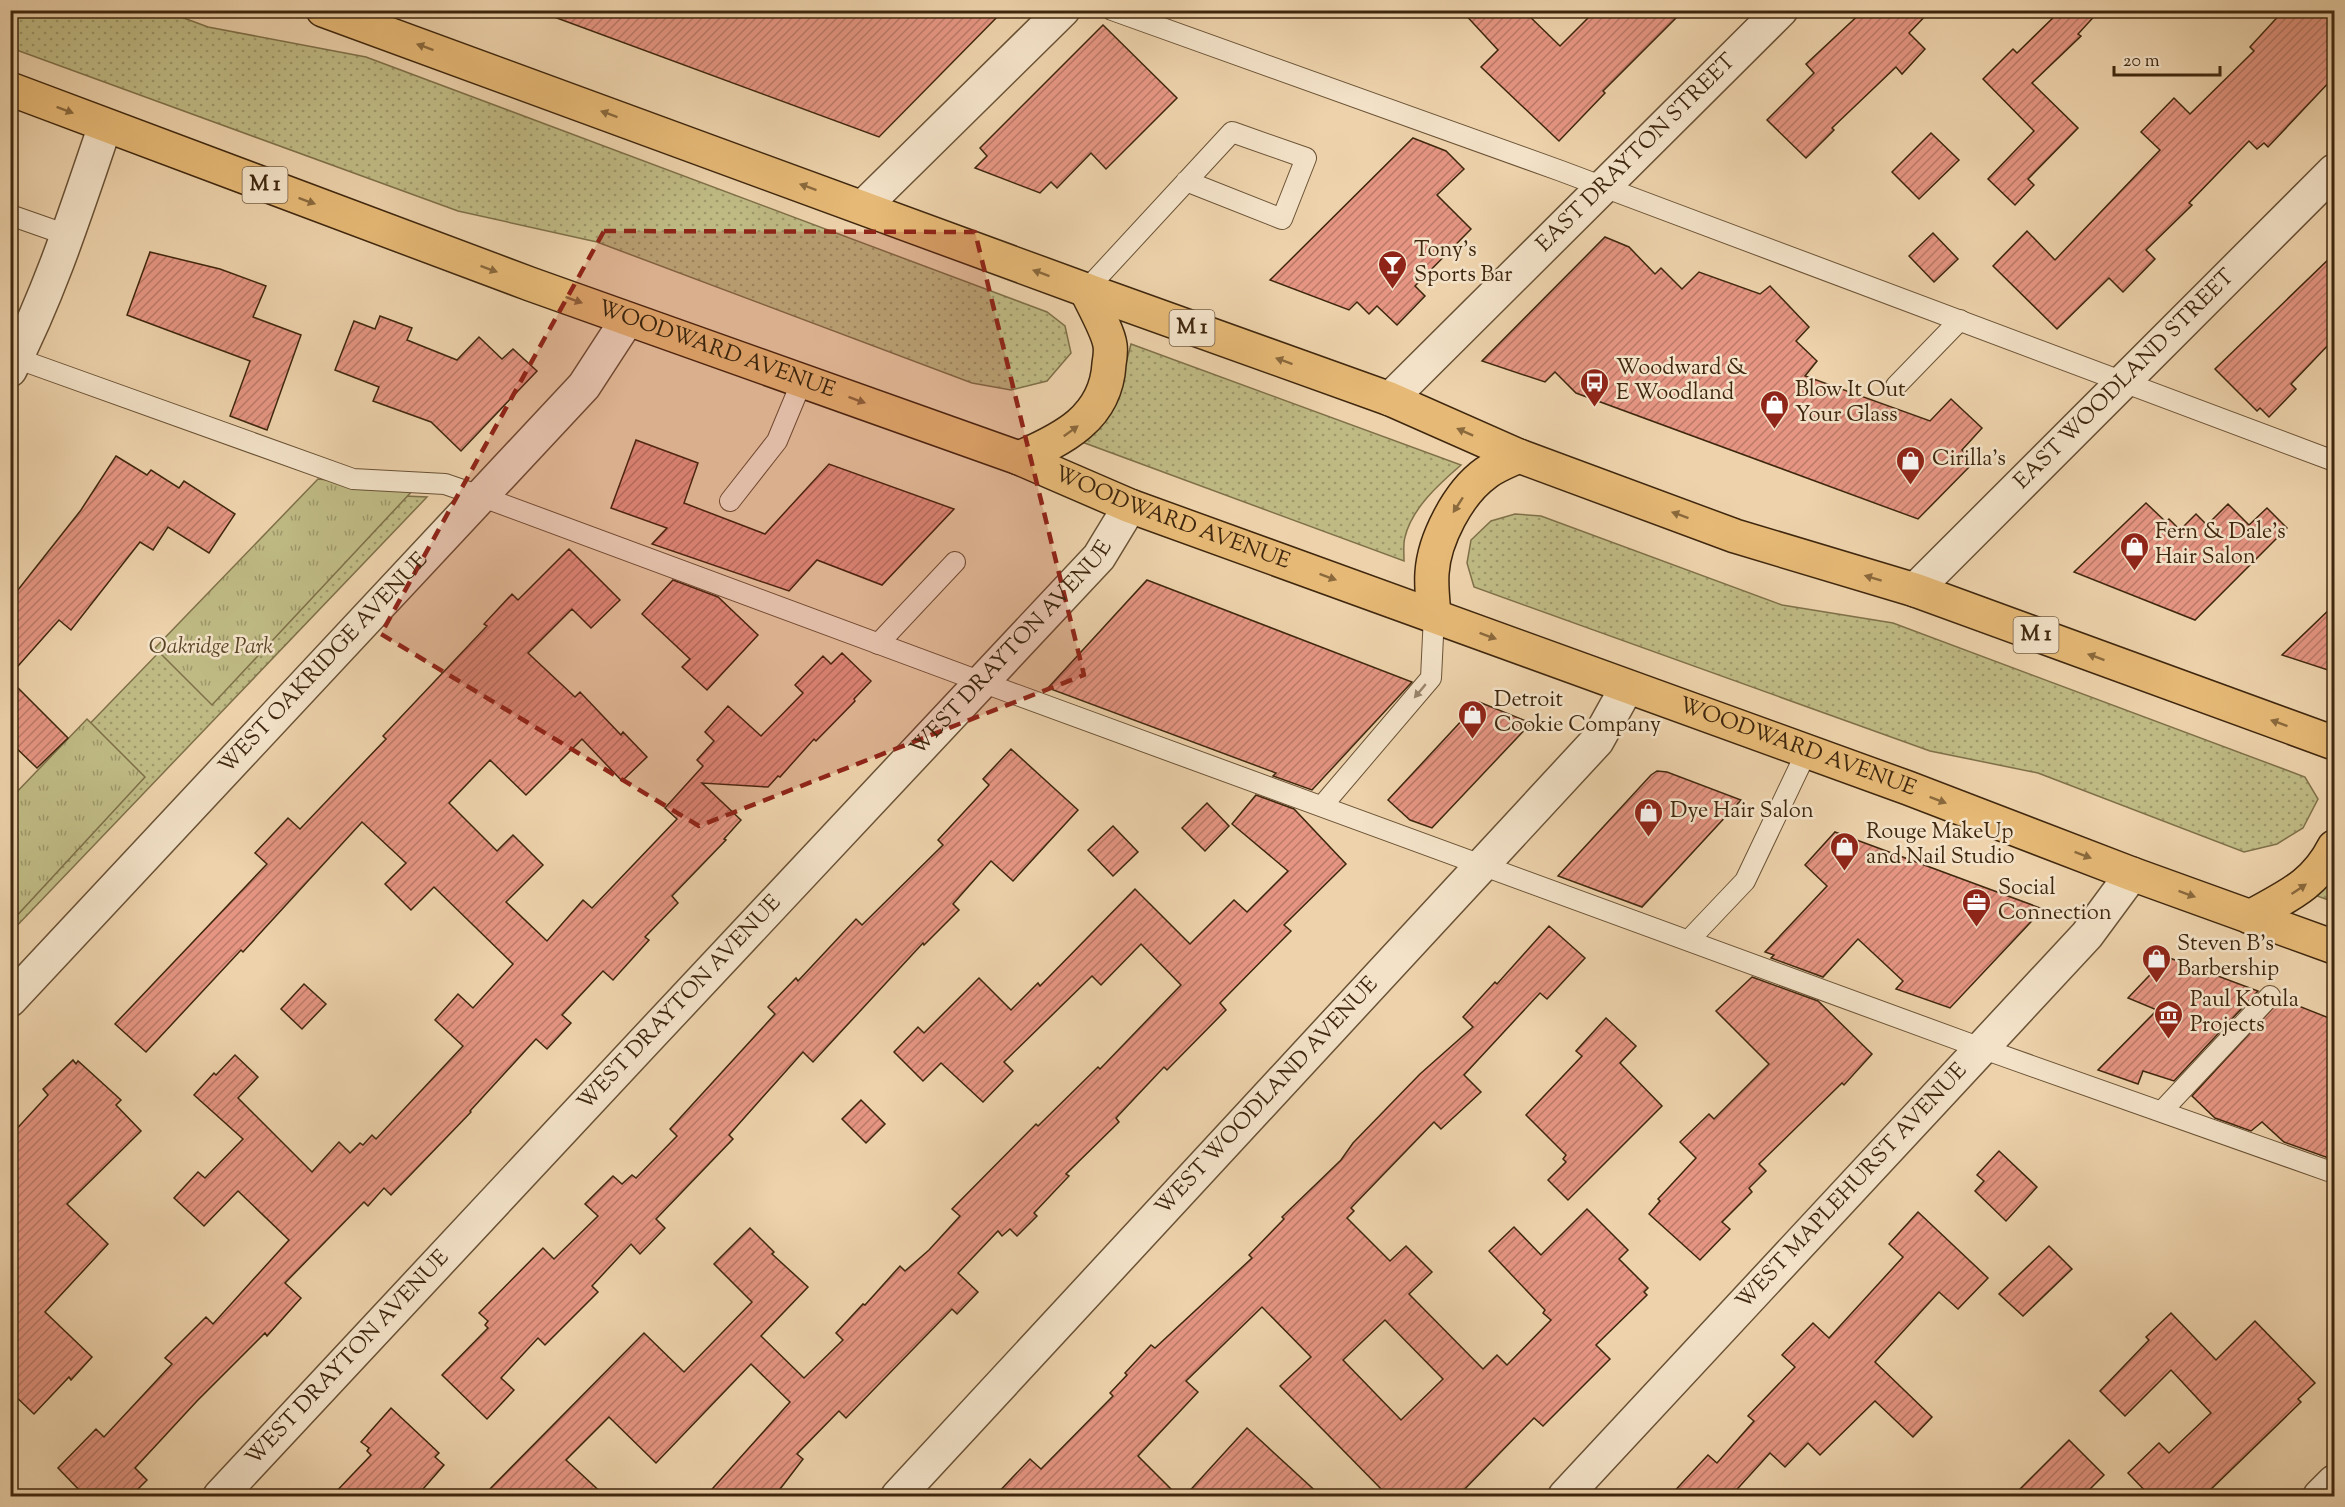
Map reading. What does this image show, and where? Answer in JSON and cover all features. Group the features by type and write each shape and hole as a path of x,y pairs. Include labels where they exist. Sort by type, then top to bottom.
{"main road":[{"name":"M 1","path":"323,10 1390,399 1519,456 1735,536 1915,591 2334,744"},
{"name":"WOODWARD AVENUE","path":"10,89 627,320 1019,458 1130,506 1434,615 1806,753 1908,788 2132,874 2334,947"},
{"path":"1019,458 1056,442 1074,429 1083,422 1100,399 1108,375 1110,346 1086,290"},
{"path":"1434,615 1432,573 1435,553 1443,530 1461,499 1485,473 1519,456"},
{"path":"2250,917 2303,887 2322,867 2334,847"}],"street":[{"path":"863,207 1063,10"},
{"name":"EAST DRAYTON STREET","path":"1390,399 1781,10"},
{"path":"12,361 34,321 105,126"},
{"name":"EAST WOODLAND STREET","path":"1915,591 2334,171"},
{"name":"WEST OAKRIDGE AVENUE","path":"10,1000 584,386 627,320"},
{"name":"WEST DRAYTON AVENUE","path":"220,1497 1099,557 1130,506"},
{"name":"WEST WOODLAND AVENUE","path":"898,1497 1597,741 1627,687"},
{"name":"WEST MAPLEHURST AVENUE","path":"1565,1497 2087,935 2132,874"},
{"path":"2320,1497 2334,1482"}],"lane":[{"path":"1112,10 1604,187 2334,460"},
{"path":"1086,290 1186,181 1232,132 1306,158 1282,219 1186,181"},
{"path":"10,215 67,235"},
{"path":"1896,386 1960,320"},
{"path":"12,361 353,479 445,484 480,496 1981,1048 2334,1173"},
{"path":"730,501 777,441 802,381"},
{"path":"878,644 955,562"},
{"path":"1322,806 1431,678 1434,615"},
{"path":"1689,940 1745,881 1806,753"},
{"path":"2162,1111 2270,996"}],"highlighted area":[{"path":"604,231 975,232 1084,675 699,826 381,634"}],"green space":[{"path":"10,11 165,11 208,27 366,57 1047,312 1065,326 1071,353 1047,381 1011,390 972,383 597,242 458,211 11,48"},
{"path":"1131,344 1461,465 1435,488 1414,516 1404,540 1404,561 1082,442 1124,371"},
{"path":"329,477 358,494 427,497 11,932 11,805"},
{"name":"Oakridge Park","path":"318,479 415,488 212,705 155,648"},
{"path":"1515,514 1541,516 1782,605 1893,623 2305,777 2318,799 2303,828 2277,844 2244,852 2038,773 1930,751 1474,587 1467,563 1471,540 1491,521"},
{"path":"87,719 145,777 11,922 11,798"},
{"path":"2334,877 2334,902 2317,896"}],"building":[{"path":"547,10 1004,10 879,137 546,14"},
{"path":"1461,10 1523,10 1560,46 1596,10 1684,10 1603,91 1605,93 1559,141 1481,67 1498,50"},
{"path":"1864,10 1931,10 1909,33 1925,49 1902,74 1896,67 1832,128 1834,130 1806,158 1767,120 1814,73 1806,64"},
{"path":"2061,10 2100,10 2078,34 2081,36 2032,83 2078,128 2028,179 2034,185 2015,205 1988,179 2034,131 1983,79 2013,49 2017,53"},
{"path":"2284,10 2334,10 2334,77 2268,147 2264,143 2257,149 2249,141 2189,203 2192,205 2146,250 2155,259 2123,292 2109,278 2057,329 1993,266 2027,231 2055,260 2160,150 2141,132 2174,98 2190,114 2254,51 2250,47"},
{"path":"1103,25 1177,98 1106,169 1091,153 1057,188 1051,182 1040,193 975,168 987,156 980,148"},
{"path":"1931,133 1959,160 1919,199 1892,172"},
{"path":"1413,138 1446,151 1464,169 1437,195 1471,229 1415,286 1425,296 1397,325 1377,306 1369,314 1357,302 1349,310 1270,280"},
{"path":"1933,233 1958,259 1934,282 1909,256"},
{"path":"1605,237 1629,247 1655,274 1661,268 1682,289 1699,272 1760,294 1770,286 1809,327 1796,341 1817,361 1805,376 1930,421 1951,399 1982,428 1962,450 1974,462 1918,519 1576,393 1555,372 1545,382 1482,361"},
{"path":"150,252 220,269 266,286 253,317 301,335 267,430 230,416 250,361 127,315"},
{"path":"2334,254 2334,339 2291,384 2296,389 2269,417 2260,408 2257,411 2215,369"},
{"path":"380,316 412,328 407,340 457,360 479,337 502,359 513,349 537,371 461,451 431,422 373,401 379,387 335,370 354,321 375,329"},
{"path":"636,440 698,463 684,503 765,534 829,464 954,509 882,585 817,560 789,591 652,544 667,528 611,508"},
{"path":"116,456 147,475 151,470 179,488 184,481 235,514 209,553 168,527 153,550 140,542 71,630 59,620 10,675 10,600 81,510"},
{"path":"2146,503 2166,522 2169,519 2180,530 2196,514 2207,525 2228,504 2249,525 2267,508 2287,528 2195,620 2074,572"},
{"path":"569,549 620,600 591,628 572,609 528,653 575,697 580,692 621,735 623,732 647,757 622,781 582,739 526,795 490,760 449,803 497,851 513,835 543,865 506,902 547,941 583,900 592,908 677,819 665,808 703,766 697,760 714,741 705,732 728,706 761,736 803,693 795,685 823,656 831,664 842,653 871,681 854,699 855,701 768,787 702,783 741,820 724,839 726,840 672,896 678,903 645,937 649,940 613,980 603,971 562,1015 571,1023 547,1049 536,1039 471,1112 391,1195 384,1188 368,1206 364,1202 285,1283 301,1298 267,1336 265,1333 197,1401 135,1468 147,1480 130,1497 86,1497 58,1468 96,1429 104,1437 172,1364 165,1358 206,1317 213,1324 289,1240 238,1191 204,1226 174,1198 198,1172 205,1178 243,1139 194,1095 235,1055 258,1077 238,1098 312,1172 339,1142 350,1153 360,1143 363,1145 372,1135 376,1139 463,1046 435,1020 458,994 473,1008 513,964 434,887 411,910 385,884 406,863 362,822 243,952 241,950 146,1052 115,1024 267,864 255,853 288,818 300,829 386,739 383,736 487,626 484,624 512,594 518,600"},
{"path":"673,580 718,597 758,635 707,690 682,667 690,659 642,614"},
{"path":"1147,580 1412,682 1312,790 1273,776 1276,773 1048,688"},
{"path":"2334,605 2334,672 2282,655"},
{"path":"10,680 68,738 37,768 10,742"},
{"path":"1479,702 1531,723 1432,828 1410,820 1388,800"},
{"path":"1011,749 1078,810 1013,881 991,861 953,904 959,910 924,945 923,943 813,1062 803,1052 729,1135 733,1139 656,1219 665,1228 640,1254 631,1244 592,1286 598,1292 545,1345 538,1338 501,1378 514,1390 487,1419 442,1375 488,1328 485,1325 488,1321 479,1313 543,1248 554,1259 598,1216 585,1204 613,1176 622,1184 632,1175 636,1178 677,1136 670,1129 775,1014 768,1007 796,978 798,981 856,919 862,925 943,845 938,840 989,785 983,779"},
{"name":"Dye Hair Salon","path":"1657,771 1667,772 1741,800 1642,907 1558,876 1651,775"},
{"path":"1256,795 1294,809 1346,864 1284,925 1291,931 1220,1003 1226,1010 1167,1070 1164,1067 1116,1118 1119,1122 1066,1174 1069,1176 1034,1213 1037,1216 1017,1236 1010,1229 1002,1236 998,1231 958,1273 978,1292 957,1314 952,1309 846,1418 839,1411 797,1454 803,1459 774,1497 705,1497 790,1402 751,1364 656,1463 609,1417 566,1460 606,1497 482,1497 644,1333 684,1372 752,1302 714,1264 750,1228 774,1252 772,1254 808,1287 761,1336 804,1378 843,1340 836,1333 863,1304 865,1305 900,1266 905,1271 929,1250 960,1216 952,1209 1036,1124 1038,1126 1098,1067 1100,1069 1181,985 1141,944 1101,985 1092,976 1004,1062 1013,1071 983,1102 941,1063 923,1081 894,1052 918,1027 924,1033 979,978 1011,1010 1038,983 1040,986 1135,889 1190,944 1234,900 1247,912 1288,871 1232,824"},
{"path":"1207,803 1229,826 1205,851 1182,828"},
{"path":"1113,826 1138,852 1113,876 1088,850"},
{"path":"1835,832 2043,909 1950,1008 1896,989 1903,981 1858,939 1823,977 1771,958 1774,955 1765,952 1827,886 1805,865"},
{"path":"1549,926 1585,958 1547,999 1540,993 1464,1075 1481,1092 1441,1129 1434,1122 1351,1208 1354,1211 1347,1218 1390,1261 1406,1246 1432,1272 1409,1294 1483,1369 1497,1355 1507,1365 1551,1320 1543,1313 1545,1310 1489,1251 1514,1227 1541,1255 1587,1209 1628,1250 1619,1259 1648,1288 1644,1292 1647,1295 1596,1345 1610,1359 1543,1426 1534,1418 1457,1497 1389,1497 1280,1386 1311,1357 1262,1307 1186,1381 1198,1392 1138,1456 1179,1497 994,1497 1030,1459 1041,1469 1113,1396 1110,1393 1151,1345 1155,1348 1252,1258 1249,1255 1284,1219 1282,1217 1341,1160 1353,1143 1420,1074 1473,1027 1463,1017 1495,982 1497,984","holes":["1385,1320 1443,1379 1401,1420 1343,1360"]},
{"name":"Paul Kotula Projects","path":"2167,957 2258,991 2174,1081 2143,1071 2138,1084 2098,1070 2157,1010 2128,998"},
{"path":"1752,977 1818,1001 1872,1054 1844,1085 1842,1083 1759,1164 1766,1171 1749,1188 1752,1192 1722,1222 1730,1229 1700,1260 1649,1214 1660,1201 1658,1199 1696,1158 1680,1142 1709,1114 1714,1119 1769,1064 1716,1011"},
{"path":"304,984 326,1004 302,1029 281,1009"},
{"path":"2281,999 2334,1020 2334,1160 2284,1142 2262,1122 2251,1131 2215,1118 2192,1096"},
{"path":"1606,1018 1636,1046 1620,1063 1662,1106 1568,1200 1548,1180 1566,1162 1563,1159 1566,1155 1526,1115 1582,1056 1576,1051"},
{"path":"73,1060 76,1064 78,1061 121,1100 116,1105 141,1131 67,1204 108,1244 45,1312 92,1357 71,1380 69,1377 34,1414 10,1391 10,1136 48,1095 43,1089"},
{"path":"861,1100 885,1124 866,1143 842,1119"},
{"path":"1999,1151 2037,1187 2006,1221 1975,1191 1984,1181 1977,1175"},
{"path":"1918,1212 1988,1278 1958,1309 1939,1292 1875,1362 1932,1417 1913,1437 1875,1401 1820,1455 1808,1443 1785,1467 1770,1453 1730,1497 1669,1497 1708,1455 1717,1463 1754,1421 1748,1416 1795,1367 1782,1355 1813,1323 1829,1338 1903,1257 1889,1244"},
{"path":"2049,1246 2072,1269 2023,1316 1999,1294"},
{"path":"2171,1313 2216,1360 2255,1321 2315,1383 2298,1399 2301,1402 2203,1497 2151,1497 2128,1473 2159,1443 2169,1453 2211,1413 2171,1370 2125,1416 2100,1391 2149,1340 2146,1337"},
{"path":"391,1408 439,1453 435,1457 444,1465 416,1497 331,1497 371,1455 367,1451 369,1448 361,1442"},
{"path":"1247,1428 1322,1497 1184,1497"},
{"path":"2069,1440 2104,1475 2082,1497 2012,1497"}],"place":[{"name":"Tony's Sports Bar","path":"1393,290"},
{"name":"Woodward & E Woodland","path":"1595,408"},
{"name":"Blow It Out Your Glass","path":"1774,430"},
{"name":"Cirilla's","path":"1911,486"},
{"name":"Fern & Dale's Hair Salon","path":"2134,572"},
{"name":"Detroit Cookie Company","path":"1473,740"},
{"name":"Dye Hair Salon","path":"1649,838"},
{"name":"Rouge MakeUp and Nail Studio","path":"1845,872"},
{"name":"Social Connection","path":"1977,928"},
{"name":"Steven B's Barbership","path":"2156,984"},
{"name":"Paul Kotula Projects","path":"2169,1040"}]}
